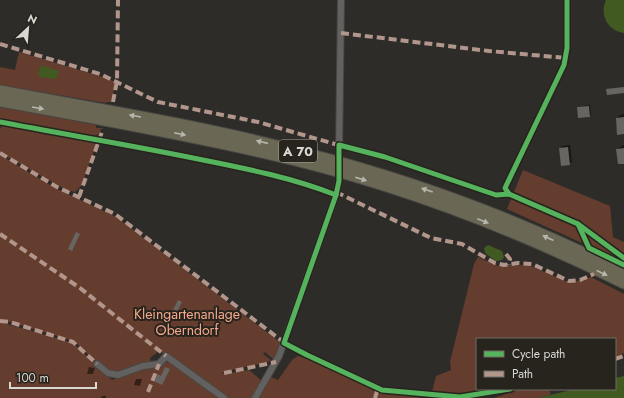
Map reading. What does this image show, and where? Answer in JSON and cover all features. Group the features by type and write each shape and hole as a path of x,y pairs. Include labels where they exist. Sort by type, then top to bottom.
{"highway":[{"name":"A 70","path":"0,91 163,121 316,156 386,177 452,199 526,228 582,258 624,283"},
{"name":"A 70","path":"0,101 180,134 262,152 344,174 472,216 582,258 624,272"}],"street":[{"path":"339,154 341,0"},
{"path":"255,398 279,356 334,201 339,181"},
{"path":"97,364 108,373 118,375 143,366 159,364 166,356 224,398"}],"green space":[{"path":"19,52 116,82 111,102 106,103 0,85 0,67 15,70"},
{"path":"0,107 96,125 96,128 101,128 100,133 95,136 0,119"},
{"path":"3,123 93,142 96,145 81,186 75,192 67,190 0,153 0,129"},
{"name":"Kleingartenanlage Oberndorf","path":"0,155 55,188 116,217 281,343 275,358 273,359 265,352 263,354 271,360 268,362 222,372 224,374 249,370 262,381 253,398 228,398 159,351 150,358 152,365 118,375 97,363 74,341 10,322 0,321"},
{"path":"523,170 610,206 613,237 624,242 624,262 507,209"},
{"path":"478,257 498,266 528,265 570,283 591,277 624,294 624,353 616,357 616,338 476,338 476,390 492,390 464,395 432,392 436,376 451,370 450,362 474,264"},
{"path":"0,322 73,343 112,380 142,369 155,368 166,362 171,363 220,398 0,398"},
{"path":"298,356 311,360 375,391 424,398 255,398 271,377 278,380 292,360"},
{"path":"519,390 549,390 551,395 538,398 494,398"}],"shaded area":[{"path":"606,0 624,0 624,33 613,29 606,21 604,17 604,6"},
{"path":"41,66 59,71 56,79 40,77 38,74"},
{"path":"488,245 502,251 504,257 502,260 496,261 485,253 484,248"},
{"path":"624,376 624,398 538,398 571,390 616,390 616,378"}],"building":[{"path":"624,87 624,93 607,95 606,89"},
{"path":"589,106 590,117 578,118 577,107"},
{"path":"624,117 624,134 617,135 616,118"},
{"path":"568,147 570,165 561,166 559,148"},
{"path":"624,148 624,164 618,164 616,149"},
{"path":"76,232 80,234 72,251 68,249"},
{"path":"178,300 182,302 174,318 170,316"},
{"path":"196,325 205,329 200,338 197,336 198,333 193,331"},
{"path":"165,367 170,369 162,385 154,381 158,374 161,376"}],"marked path":[{"path":"113,102 117,81 118,0"},
{"path":"341,33 489,51 566,58"},
{"path":"0,44 100,74 158,102 258,122 342,146"},
{"path":"79,197 103,129"},
{"path":"0,153 57,187 115,214 286,344"},
{"path":"336,192 431,238 462,244 495,263 504,265 518,263 532,264 569,281 580,280 594,274"},
{"path":"0,234 80,288 166,356"},
{"path":"506,254 510,259 509,265"},
{"path":"0,321 10,322 73,342 97,364"},
{"path":"616,359 624,356"},
{"path":"224,373 276,362"},
{"path":"148,392 159,364"},
{"path":"375,398 378,388"}],"cycle path":[{"path":"509,194 505,188 564,65 567,48 567,0"},
{"path":"0,122 153,150 270,174 336,195"},
{"path":"504,390 460,397 382,390 284,343 336,195 339,181 339,145 385,157 496,195 509,194 578,224 624,258"},
{"path":"578,224 589,248 624,265"}]}
